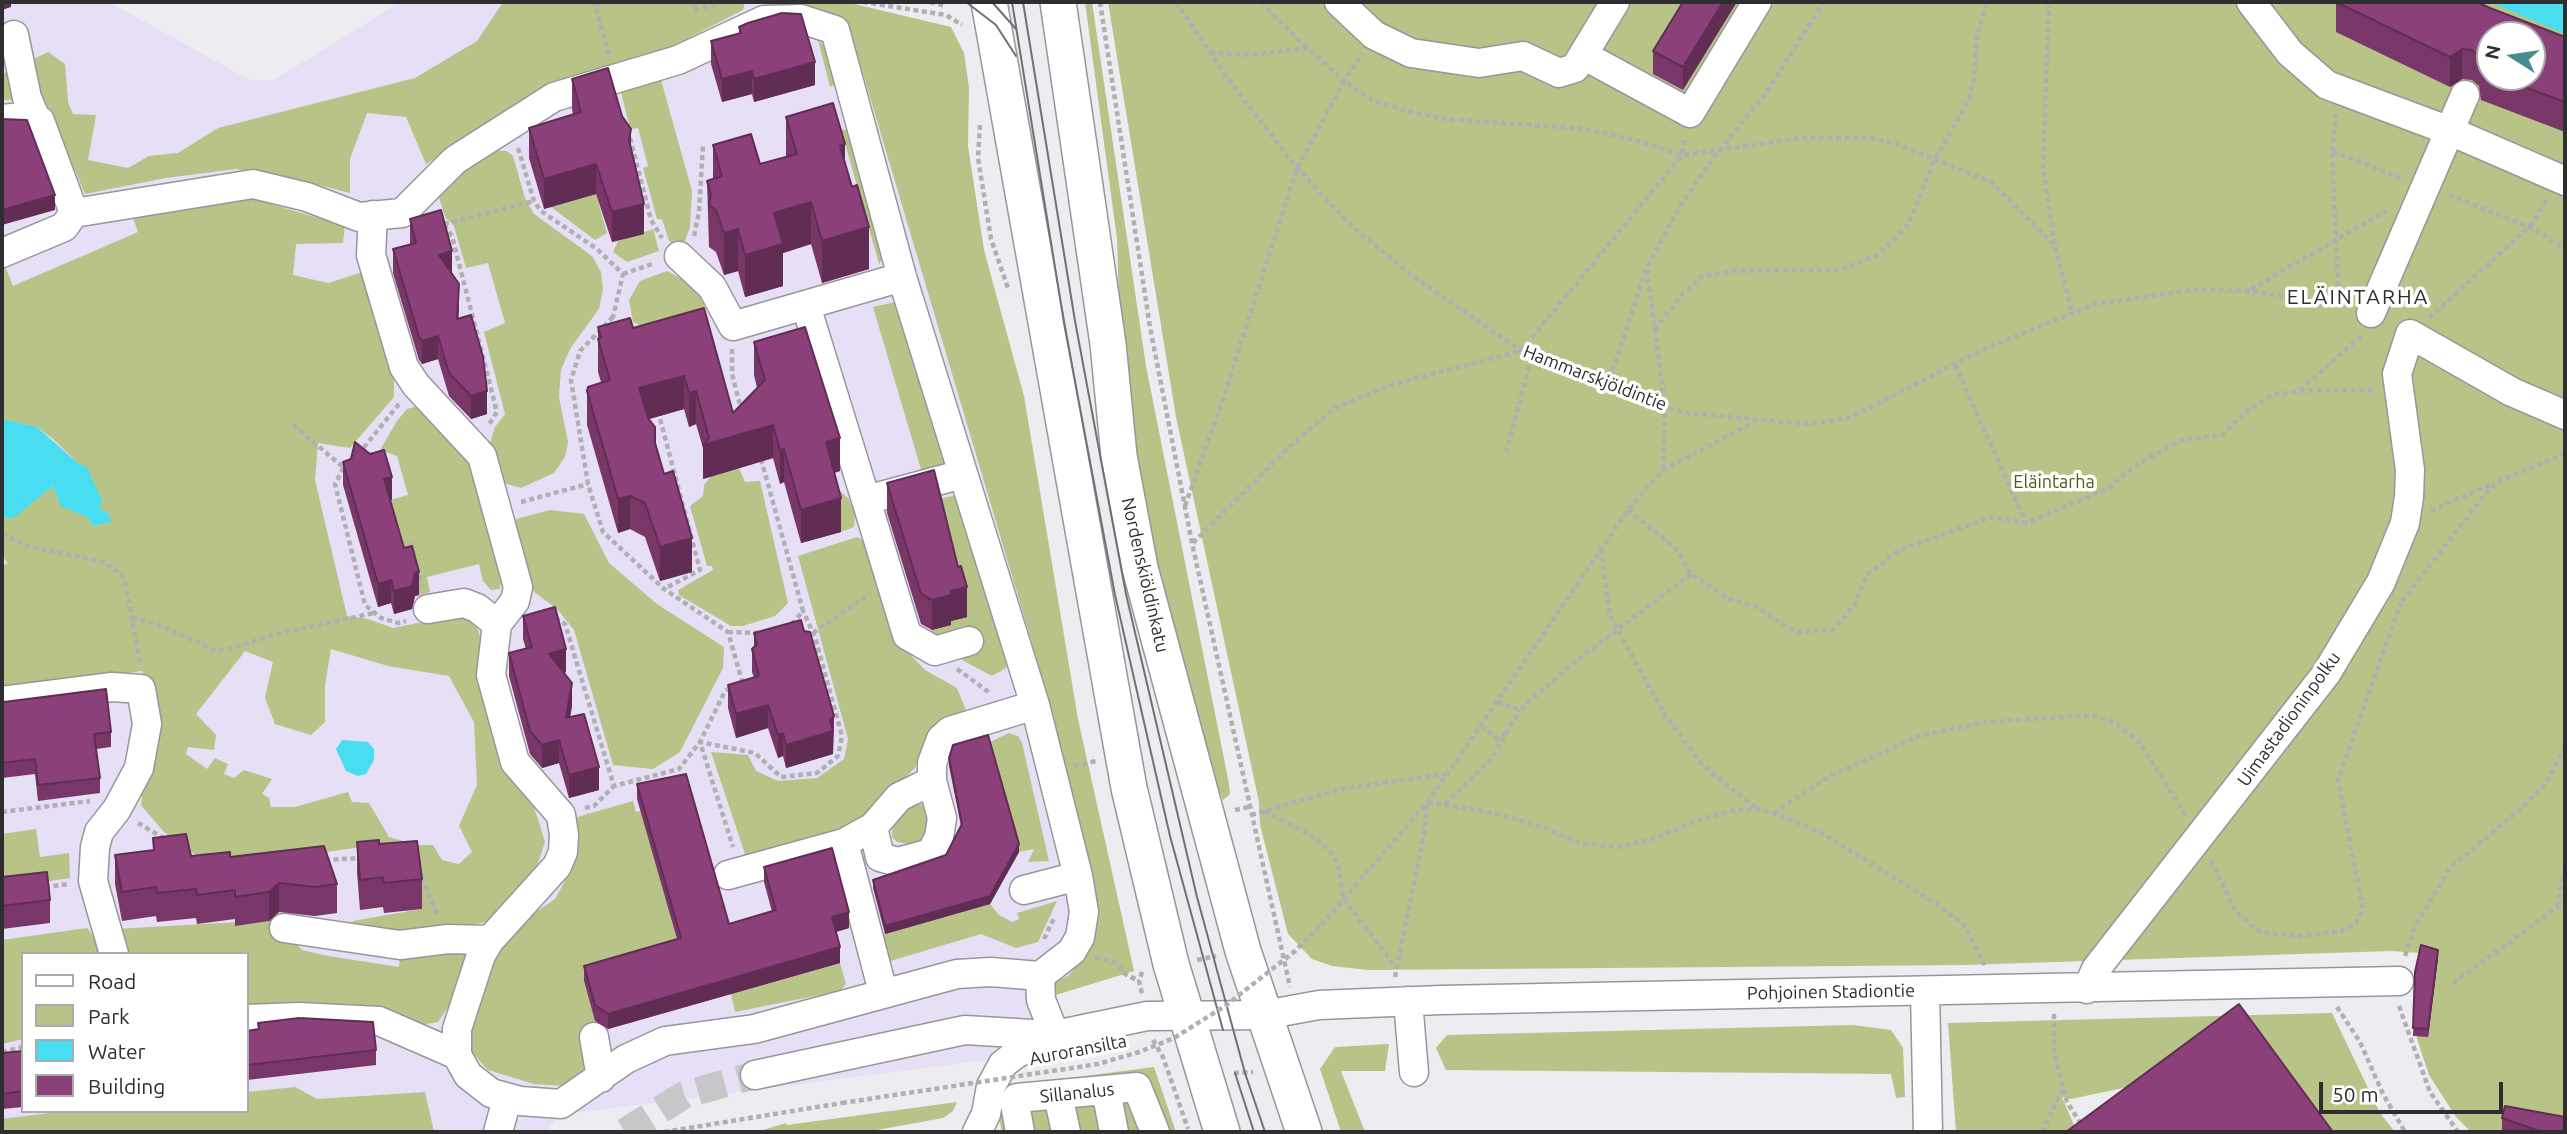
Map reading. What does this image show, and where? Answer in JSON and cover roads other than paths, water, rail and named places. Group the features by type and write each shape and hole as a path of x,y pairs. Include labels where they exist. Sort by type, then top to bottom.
{"main road":[{"path":"989,2 1126,776 1157,967 1185,1014 1186,1076 1222,1132"},
{"name":"Nordenskiöldinkatu","path":"1058,2 1108,344 1119,456 1140,568 1244,951 1280,1013 1284,1070 1304,1132"}],"street":[{"path":"1339,2 1374,35 1423,56 1479,62 1523,56 1559,73 1575,68 1615,2"},
{"path":"1583,55 1690,113 1758,2"},
{"path":"2251,2 2290,54 2327,85 2451,131 2565,181"},
{"path":"2,253 64,227 74,213 253,184 307,197 359,217 373,215 402,212 455,160 554,97 678,60 764,20 801,19 835,30 902,276 963,474 1027,708 1068,879 1084,912 1080,937 1072,951 1041,976 990,972 957,974 754,1029 665,1041 626,1059 561,1104 507,1099 479,1085 468,1075 457,1055 457,1029 478,964 490,940 557,866 563,852 561,815 515,762 491,675 497,624 515,601 518,587 482,456 416,385 404,367 371,255 373,215"},
{"path":"14,35 27,97 74,213"},
{"path":"2371,313 2465,94"},
{"path":"2,119 23,117 37,121"},
{"path":"674,257 712,287 733,326 902,276"},
{"path":"806,306 907,635 935,651 969,641"},
{"name":"Uimastadioninpolku","path":"2087,989 2096,969 2326,674 2381,582 2405,523 2410,470 2398,374 2410,334 2512,392 2565,415"},
{"path":"866,500 963,474"},
{"path":"428,609 464,603 477,608 497,624"},
{"path":"2,701 112,687 141,689 147,724 139,768 117,809 99,832 93,881 113,952"},
{"path":"873,827 880,857 898,862 931,853 939,837 942,818 932,781 934,750 950,731 1027,708"},
{"path":"734,873 844,843 873,827 900,797 932,781"},
{"path":"844,843 883,992"},
{"path":"1024,890 1068,879"},
{"path":"284,928 400,945 448,939 490,940"},
{"path":"1041,976 1041,1000 1055,1035"},
{"name":"Pohjoinen Stadiontie","path":"1055,1035 1147,1016 1280,1013 1319,1005 1401,1001 2399,981"},
{"path":"1925,991 1928,1132"},
{"path":"1401,1001 1414,1072"},
{"path":"248,1019 299,1017 379,1021 457,1055"},
{"path":"755,1075 965,1030 1055,1035"},
{"path":"977,1132 986,1114 990,1086 1003,1064 1028,1046 1055,1035"},
{"path":"594,1037 601,1078"},
{"name":"Sillanalus","path":"1020,1132 1015,1100 1139,1087 1153,1132"},
{"path":"1106,1090 1114,1132"},
{"path":"1058,1094 1066,1132"},
{"path":"498,1132 507,1099"}],"water":[{"path":"2490,2 2565,2 2565,34 2546,26 2546,21 2535,21"},
{"path":"2,419 37,427 80,465 86,466 102,500 99,509 107,512 112,522 93,526 87,517 61,506 53,486 16,516 8,519 2,515"},
{"path":"342,740 368,742 374,749 374,760 366,774 358,776 346,771 336,749"}],"tunnel":[{"path":"625,1132 684,1095 755,1075"}],"tram line":[{"path":"966,2 996,25 1016,56"},
{"path":"992,2 1016,29"},
{"path":"1012,2 1064,323 1115,595 1170,836 1223,1030"},
{"path":"1023,2 1075,321 1126,594 1197,897 1245,1073 1265,1132"},
{"path":"1235,1073 1254,1132"}],"district":[{"name":"ELÄINTARHA","path":"2358,297"}],"park label":[{"name":"Eläintarha","path":"2054,482"}]}
